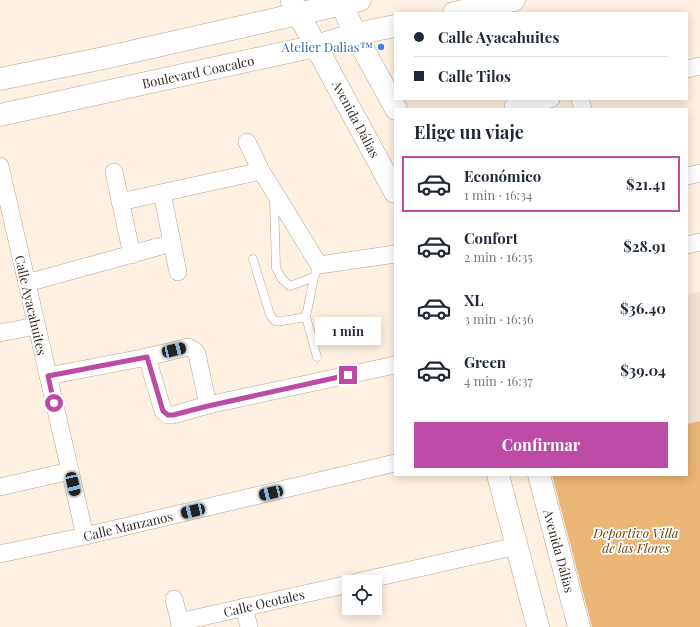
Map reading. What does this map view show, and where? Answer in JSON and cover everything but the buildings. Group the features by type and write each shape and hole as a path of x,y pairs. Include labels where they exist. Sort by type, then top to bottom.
{"main road":[{"path":"459,12 514,0"},
{"path":"0,79 104,58 295,7 347,1 356,34 395,108"},
{"name":"Avenida Dálias","path":"295,7 394,190"},
{"name":"Boulevard Coacalco","path":"0,115 316,46 356,34 394,26"},
{"path":"498,476 538,627"},
{"name":"Avenida Dálias","path":"539,476 579,627"}],"street":[{"path":"688,69 700,66"},
{"path":"513,105 545,100"},
{"path":"247,142 261,171 273,190 316,271 394,254"},
{"name":"Calle Ayacahuites","path":"0,166 6,224 27,283 85,536"},
{"path":"120,202 261,171"},
{"path":"114,172 132,255"},
{"path":"162,193 178,272"},
{"path":"688,245 700,242"},
{"path":"27,283 172,243"},
{"path":"0,333 36,326"},
{"path":"48,376 147,357 188,347 194,350 197,354 208,406"},
{"path":"147,357 163,411 168,415 394,365"},
{"name":"Calle Manzanos","path":"0,554 85,536 394,463"},
{"path":"0,487 70,471"},
{"path":"382,576 517,546"},
{"name":"Calle Ocotales","path":"174,599 180,624 244,607 342,586"},
{"path":"244,607 249,627"}],"lane":[{"path":"273,190 276,268 282,279 290,286 316,271"},
{"path":"253,259 270,315 275,321 306,317"},
{"path":"316,271 306,317 317,356"}],"shaded area":[{"path":"700,292 700,421 688,424 688,295"}],"green space":[{"name":"Deportivo Villa de las Flores","path":"700,421 700,627 592,627 552,476 688,476 688,424"}],"place":[{"name":"Atelier Dalias™","path":"381,47"}],"route":[{"path":"54,403 48,376 147,357 163,411 168,415 348,375"}]}
